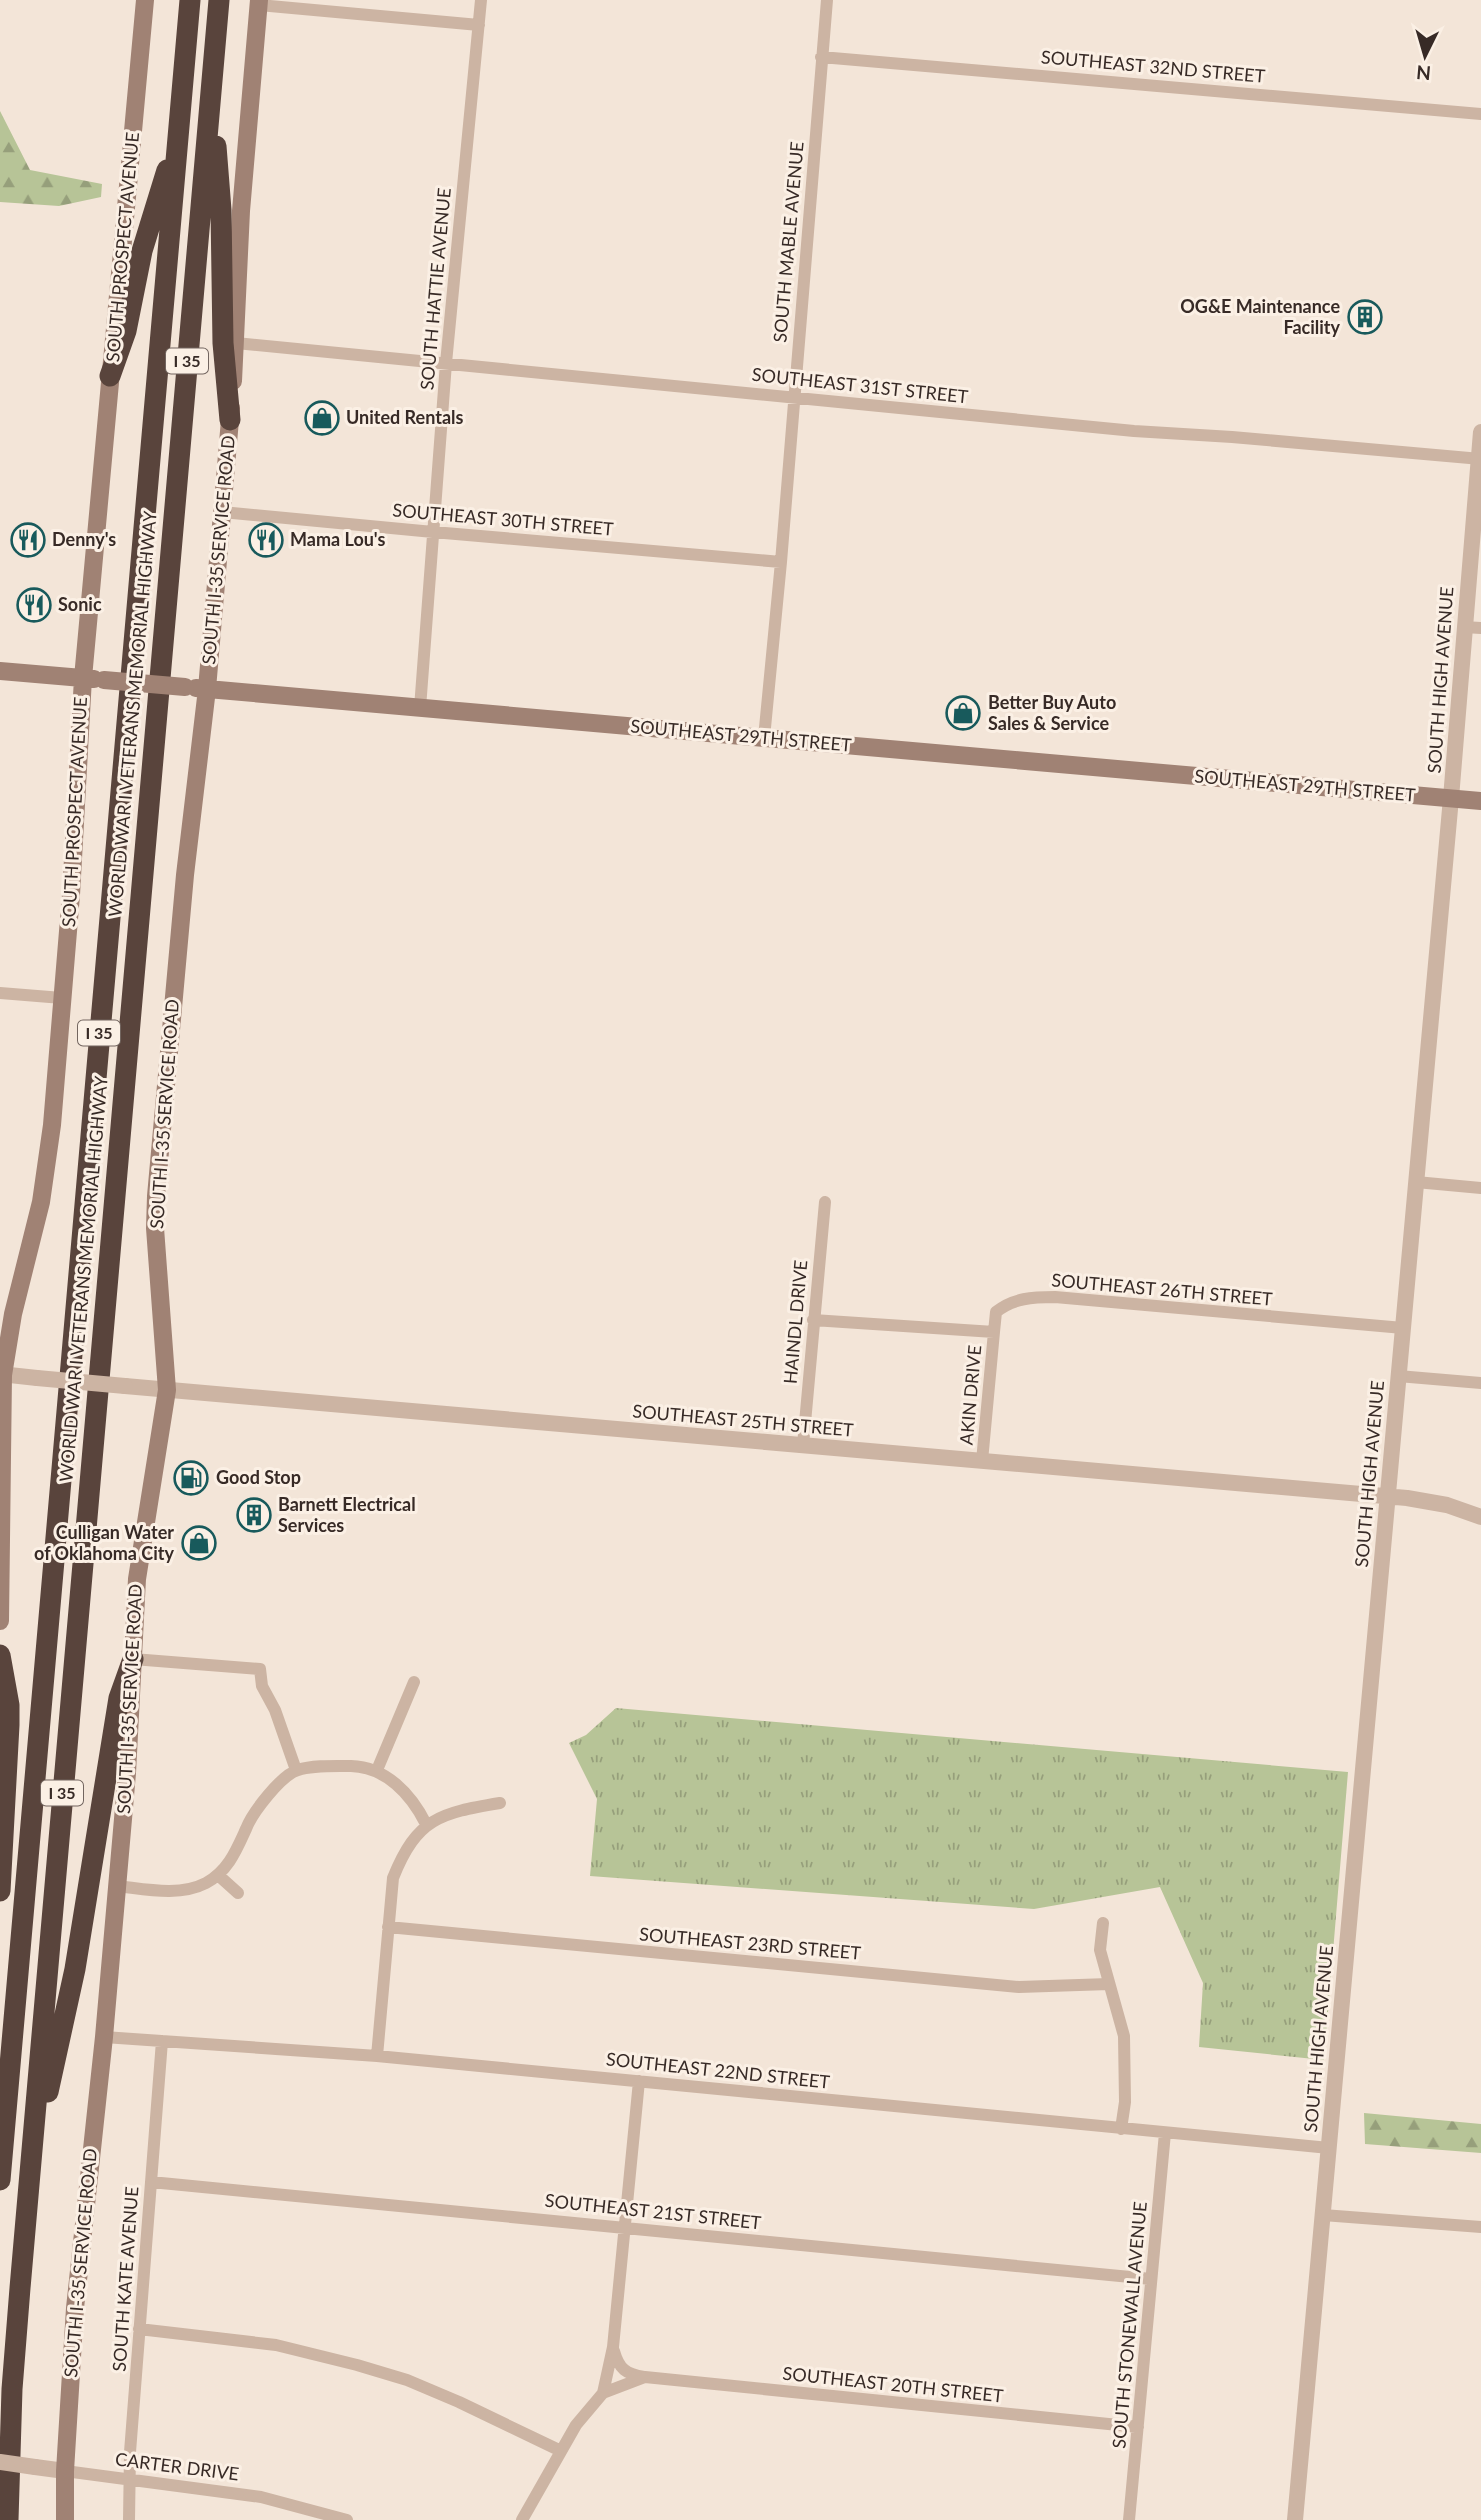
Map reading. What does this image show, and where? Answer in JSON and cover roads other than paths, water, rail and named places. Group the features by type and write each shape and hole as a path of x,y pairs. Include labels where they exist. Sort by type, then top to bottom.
{"highway":[{"name":"WORLD WAR I VETERANS MEMORIAL HIGHWAY","path":"0,2165 190,0"},
{"name":"WORLD WAR I VETERANS MEMORIAL HIGHWAY","path":"8,2520 12,2389 30,2172 219,0"},
{"path":"212,84 221,210 223,343 230,420"},
{"path":"110,376 126,331 142,251 179,128"},
{"path":"0,1655 9,1705 0,1891"},
{"path":"30,2172 75,1969 119,1698 133,1659"}],"main road":[{"name":"SOUTH PROSPECT AVENUE","path":"0,1621 1,1375 47,1170 72,895 83,678 145,0"},
{"name":"SOUTH I-35 SERVICE ROAD","path":"65,2520 65,2471 75,2308 104,2037 127,1773 137,1579 167,1390 155,1227 156,1196 185,875 207,689 236,343 241,211 259,2"},
{"name":"SOUTHEAST 29TH STREET","path":"0,671 1481,800"}],"street":[{"name":"SOUTH HATTIE AVENUE","path":"420,708 446,363 481,0"},
{"name":"SOUTH MABLE AVENUE","path":"764,738 827,0"},
{"path":"259,2 479,25"},
{"name":"SOUTHEAST 32ND STREET","path":"821,57 1481,114"},
{"name":"SOUTHEAST 31ST STREET","path":"236,343 1134,431 1285,441 1480,459"},
{"name":"SOUTH HIGH AVENUE","path":"1295,2520 1451,798 1481,432"},
{"name":"SOUTHEAST 30TH STREET","path":"222,512 781,562"},
{"path":"1464,627 1481,628"},
{"path":"0,993 62,998"},
{"path":"1416,1182 1481,1188"},
{"name":"HAINDL DRIVE","path":"803,1445 825,1202"},
{"name":"SOUTHEAST 26TH STREET","path":"994,1332 996,1312 1007,1303 1031,1297 1403,1328"},
{"path":"813,1320 994,1332"},
{"name":"AKIN DRIVE","path":"982,1461 994,1332"},
{"name":"SOUTHEAST 25TH STREET","path":"1,1375 1388,1497 1447,1505 1481,1517"},
{"path":"1398,1376 1481,1383"},
{"path":"133,1659 260,1669 262,1686 275,1710 296,1770"},
{"path":"377,1770 414,1682"},
{"path":"117,1886 172,1891 192,1889 218,1875 230,1863 258,1807 271,1791 296,1770 342,1766 377,1770 416,1804 426,1824"},
{"path":"377,2056 393,1878 403,1854 426,1824 451,1813 500,1803"},
{"path":"218,1875 238,1893"},
{"path":"1103,1923 1100,1950 1124,2036 1125,2102 1121,2129"},
{"name":"SOUTHEAST 23RD STREET","path":"388,1927 1019,1987 1109,1984"},
{"name":"SOUTHEAST 22ND STREET","path":"104,2037 377,2056 1329,2148"},
{"name":"SOUTH KATE AVENUE","path":"129,2520 139,2329 162,2041"},
{"path":"522,2520 576,2425 603,2393 613,2347 639,2081"},
{"name":"SOUTH STONEWALL AVENUE","path":"1129,2520 1165,2133"},
{"name":"SOUTHEAST 21ST STREET","path":"150,2182 1152,2279"},
{"path":"1323,2215 1481,2227"},
{"path":"139,2329 276,2345 357,2365 407,2380 561,2451"},
{"name":"SOUTHEAST 20TH STREET","path":"613,2347 618,2364 624,2371 645,2377 1138,2427"},
{"name":"SOUTHEAST 20TH STREET","path":"603,2393 645,2377"},
{"name":"CARTER DRIVE","path":"0,2462 129,2482 220,2490 261,2497 346,2520"}],"place":[{"name":"OG&E Maintenance Facility","path":"1365,317"},
{"name":"United Rentals","path":"322,418"},
{"name":"Denny's","path":"28,540"},
{"name":"Mama Lou's","path":"266,540"},
{"name":"Sonic","path":"34,605"},
{"name":"Better Buy Auto Sales & Service","path":"963,713"},
{"name":"Good Stop","path":"191,1478"},
{"name":"Barnett Electrical Services","path":"254,1515"},
{"name":"Culligan Water of Oklahoma City","path":"199,1543"}]}
